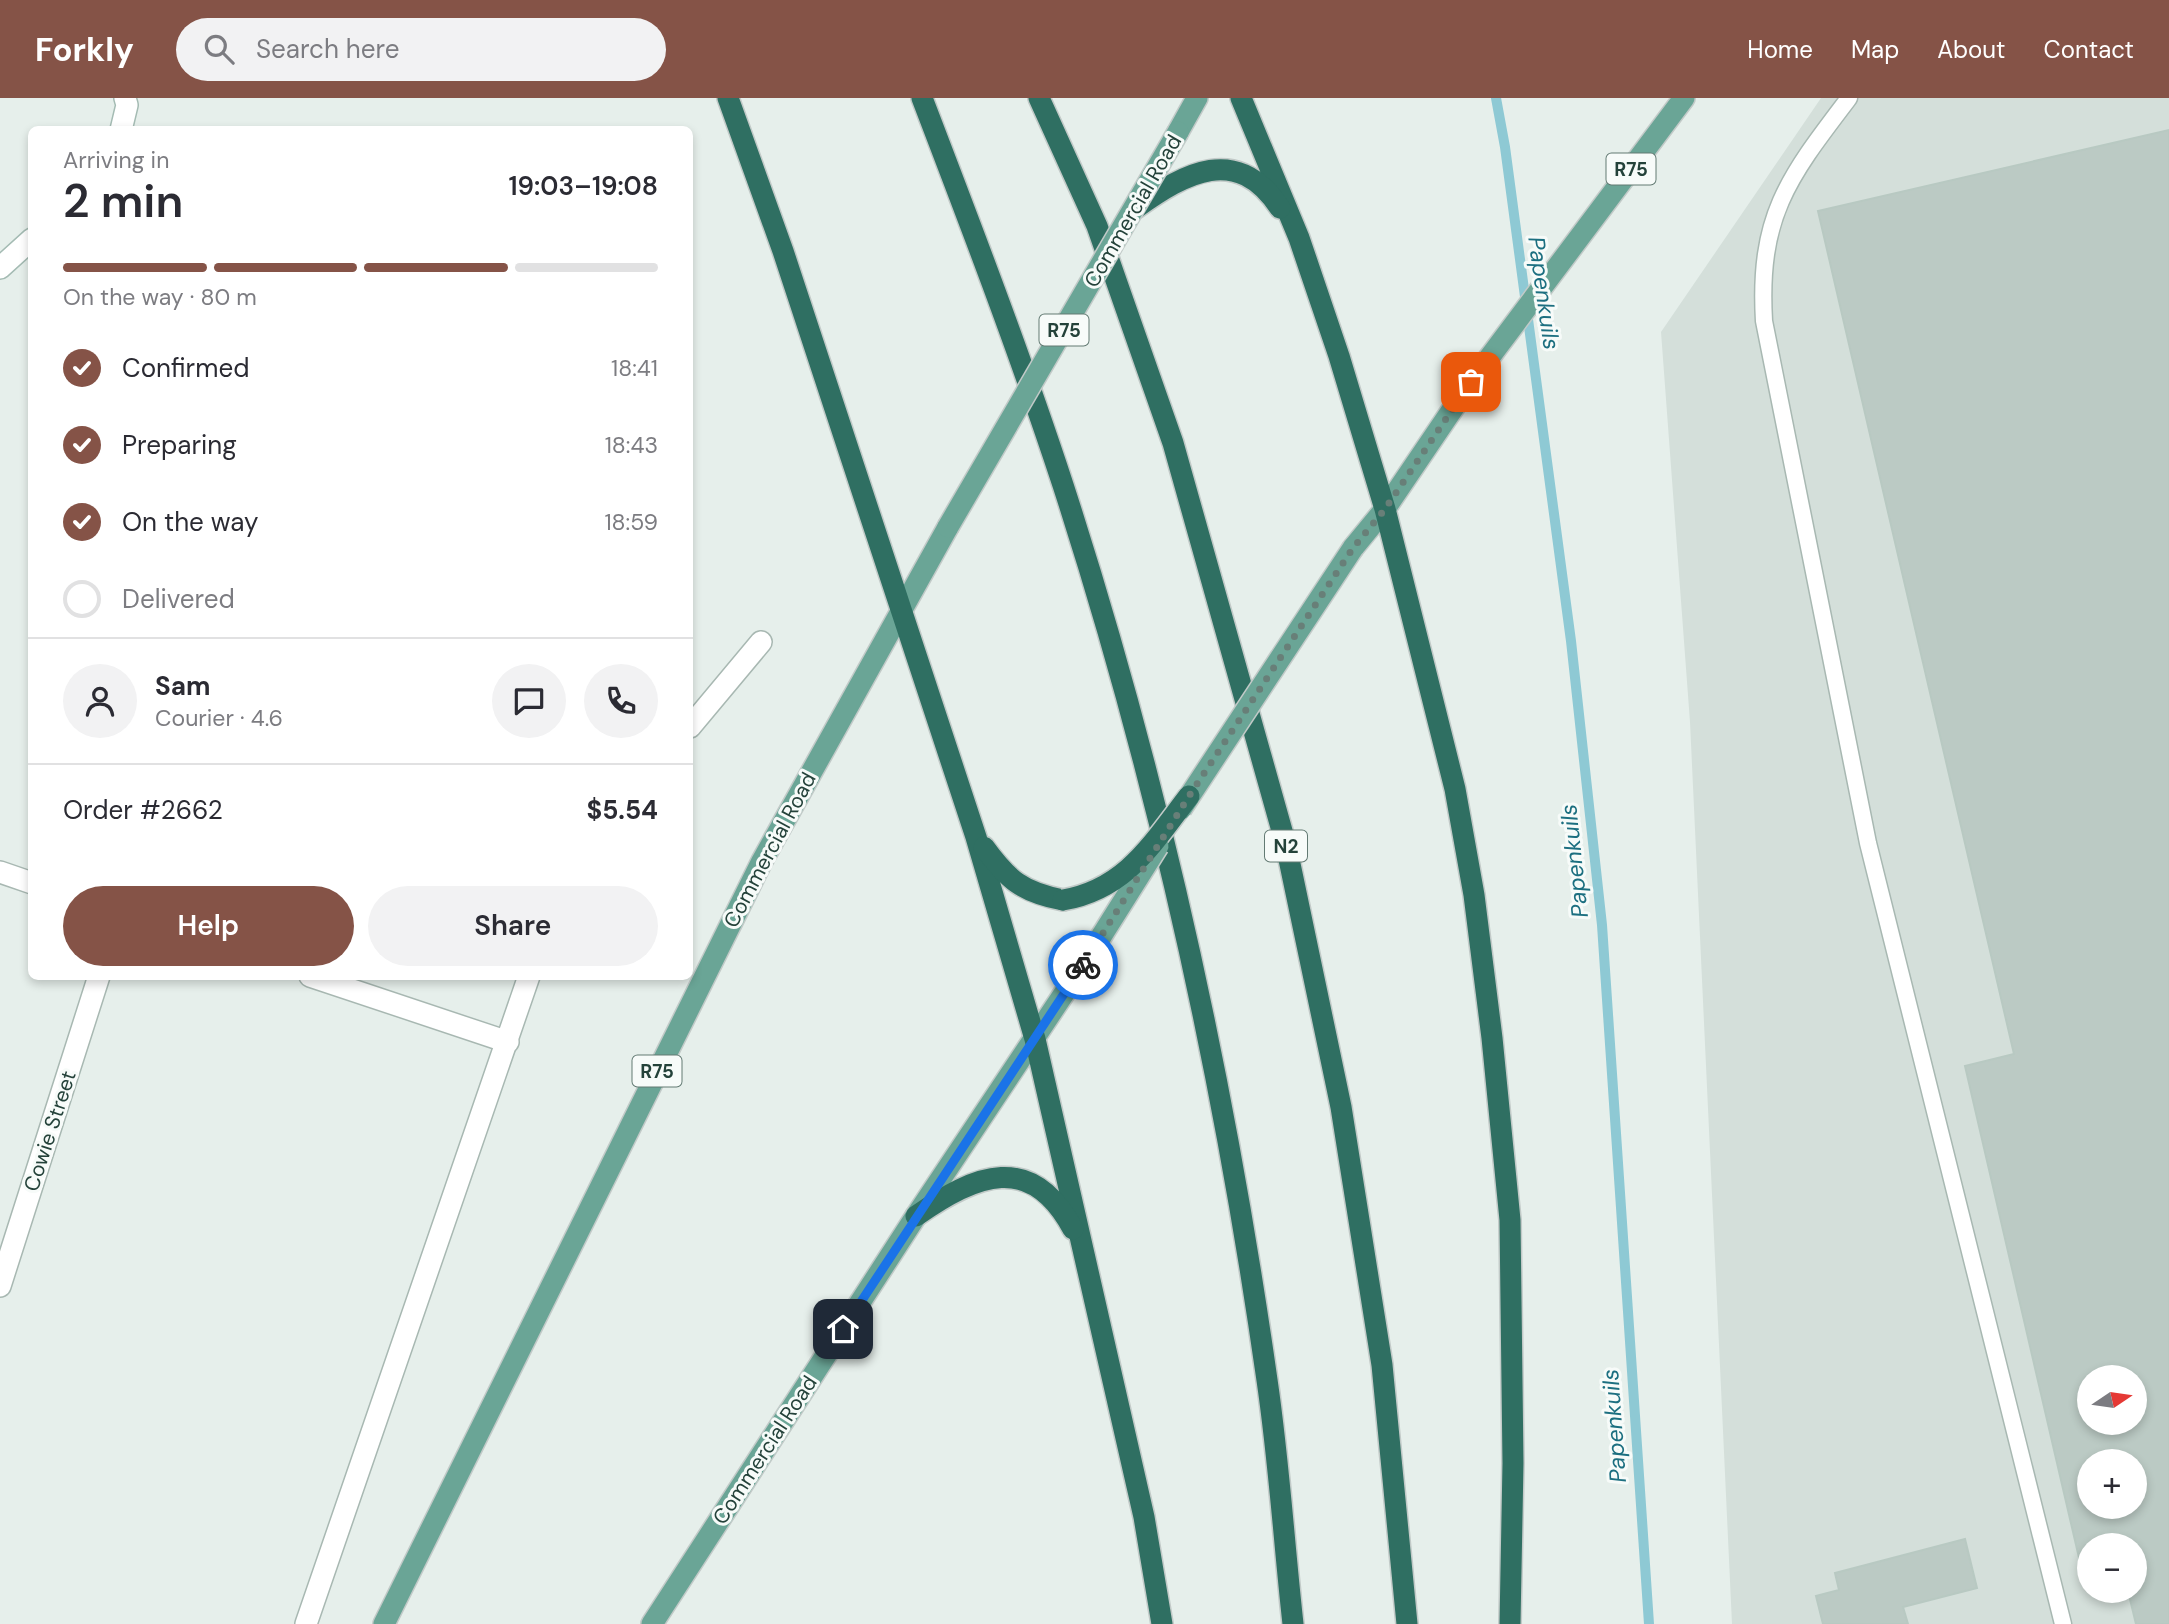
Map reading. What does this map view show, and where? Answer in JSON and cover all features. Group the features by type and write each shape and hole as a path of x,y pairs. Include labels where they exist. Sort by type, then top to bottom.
{"highway":[{"path":"728,98 783,251 902,610 976,837 1035,1039 1144,1517 1162,1624"},
{"path":"922,98 990,274 1063,487 1119,673 1172,881 1224,1125 1267,1382 1293,1624"},
{"name":"N2","path":"1040,98 1097,226 1173,443 1286,845 1340,1107 1382,1365 1407,1624"},
{"path":"1241,98 1299,238 1339,356 1385,509 1455,789 1474,895 1492,1038 1510,1220 1513,1463 1510,1624"},
{"path":"1136,208 1170,184 1199,172 1224,167 1260,185 1276,202 1299,238"},
{"path":"976,837 1000,869 1018,886 1037,895 1063,900 1087,896 1117,880 1147,850 1189,796"},
{"path":"916,1216 963,1187 984,1178 1007,1176 1026,1180 1046,1191 1063,1212 1085,1253"}],"main road":[{"name":"Commercial Road","path":"384,1624 762,861 948,527 1136,208 1196,98"},
{"name":"Commercial Road","path":"652,1624 1353,548 1385,509 1471,382 1684,98"}],"street":[{"path":"122,126 128,100"},
{"path":"0,268 28,243"},
{"path":"693,723 761,642"},
{"path":"0,872 28,882"},
{"name":"Cowie Street","path":"0,1286 98,980"},
{"path":"322,980 508,1042"},
{"path":"306,1624 528,980"}],"lane":[{"path":"1849,98 1798,165 1780,201 1767,242 1761,279 1764,321 1868,843 2063,1624"}],"shaded area":[{"path":"1821,98 2169,98 2169,1624 1732,1624 1690,722 1661,332"}],"building":[{"path":"2169,130 2169,1624 2136,1624 2131,1603 2147,1603 2147,1533 2077,1533 2077,1549 1965,1066 2014,1054 1818,211"},
{"path":"1965,1539 1977,1588 1903,1607 1908,1624 1823,1624 1816,1596 1839,1590 1835,1573"}],"waterway":[{"name":"Papenkuils","path":"1496,98 1505,147 1571,641 1602,925 1649,1624"}],"way so far":[{"path":"1083,965 1189,796 1353,548 1385,509 1471,382"}],"route":[{"path":"843,1329 1083,965"}]}
